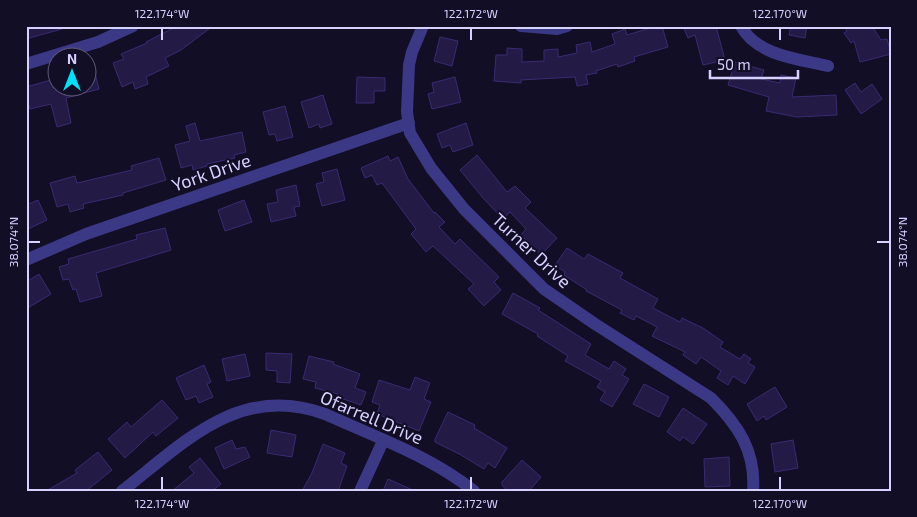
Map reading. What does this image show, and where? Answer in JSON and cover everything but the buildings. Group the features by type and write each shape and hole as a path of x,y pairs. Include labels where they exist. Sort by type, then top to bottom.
{"street":[{"path":"26,64 98,42 133,26"},
{"name":"Turner Drive","path":"422,26 409,65 407,112 410,133 431,168 464,209 544,289 711,398 725,412 732,420 747,446 751,462 753,491"},
{"path":"521,26 557,28 567,26"},
{"path":"742,26 754,42 768,51 828,66"},
{"name":"York Drive","path":"26,260 86,234 409,123"},
{"name":"Ofarrell Drive","path":"122,491 207,426 236,412 256,406 273,404 309,408 429,461 456,476 474,491"},
{"path":"360,491 383,441"}]}
